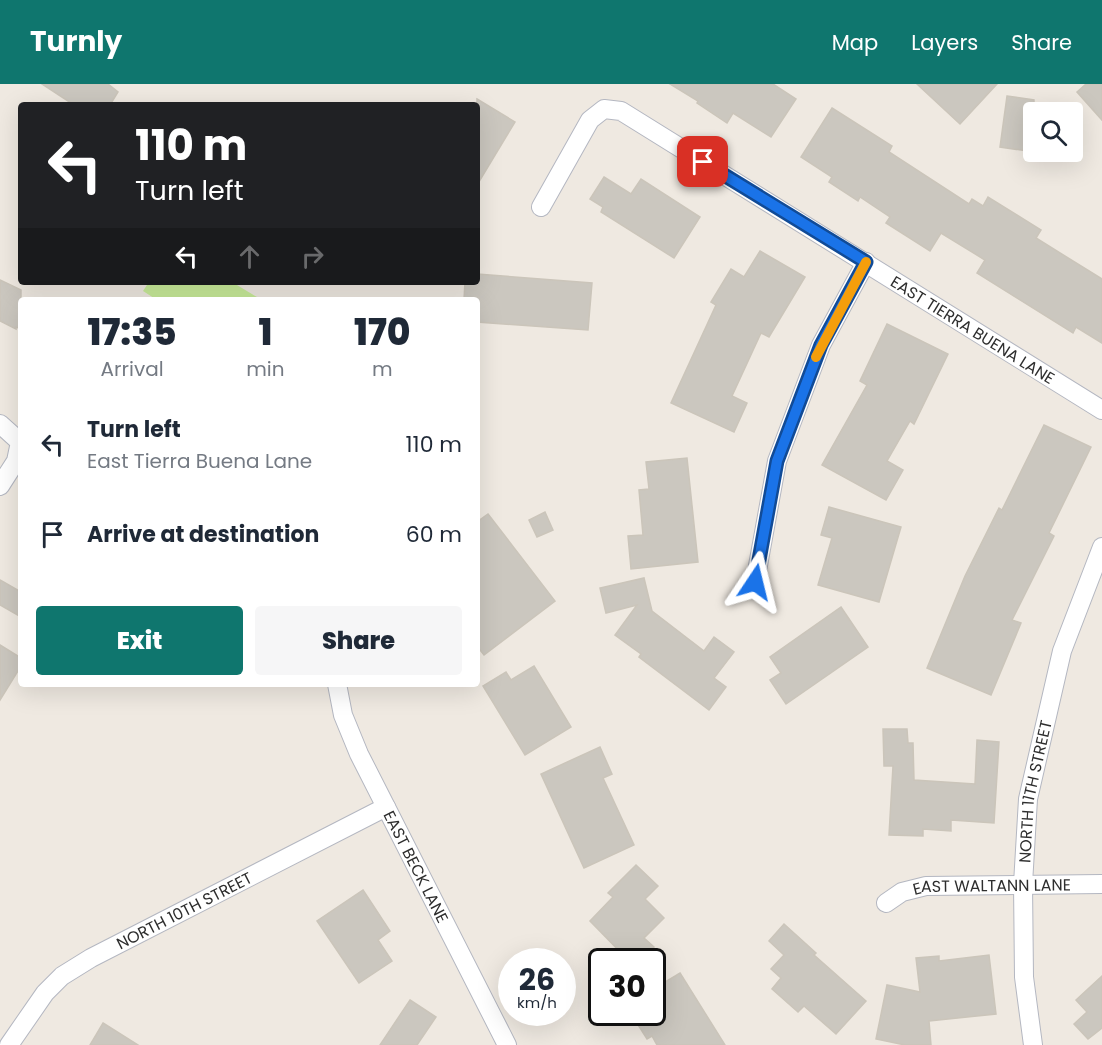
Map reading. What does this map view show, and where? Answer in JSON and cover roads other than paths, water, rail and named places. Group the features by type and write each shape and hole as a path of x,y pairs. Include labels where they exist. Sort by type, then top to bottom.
{"street":[{"name":"EAST TIERRA BUENA LANE","path":"541,207 590,120 604,109 621,111 1102,410"},
{"path":"755,582 777,461 821,345 866,262"},
{"path":"0,424 18,440"},
{"path":"0,486 16,461 18,452"},
{"name":"NORTH 11TH STREET","path":"1033,1045 1024,977 1023,884 1028,800 1062,651 1102,547"},
{"name":"EAST BECK LANE","path":"338,687 343,715 359,754 507,1045"},
{"name":"NORTH 10TH STREET","path":"9,1045 45,993 62,976 81,964 178,912 386,807"},
{"name":"EAST WALTANN LANE","path":"886,903 902,892 927,886 1102,884"}]}
